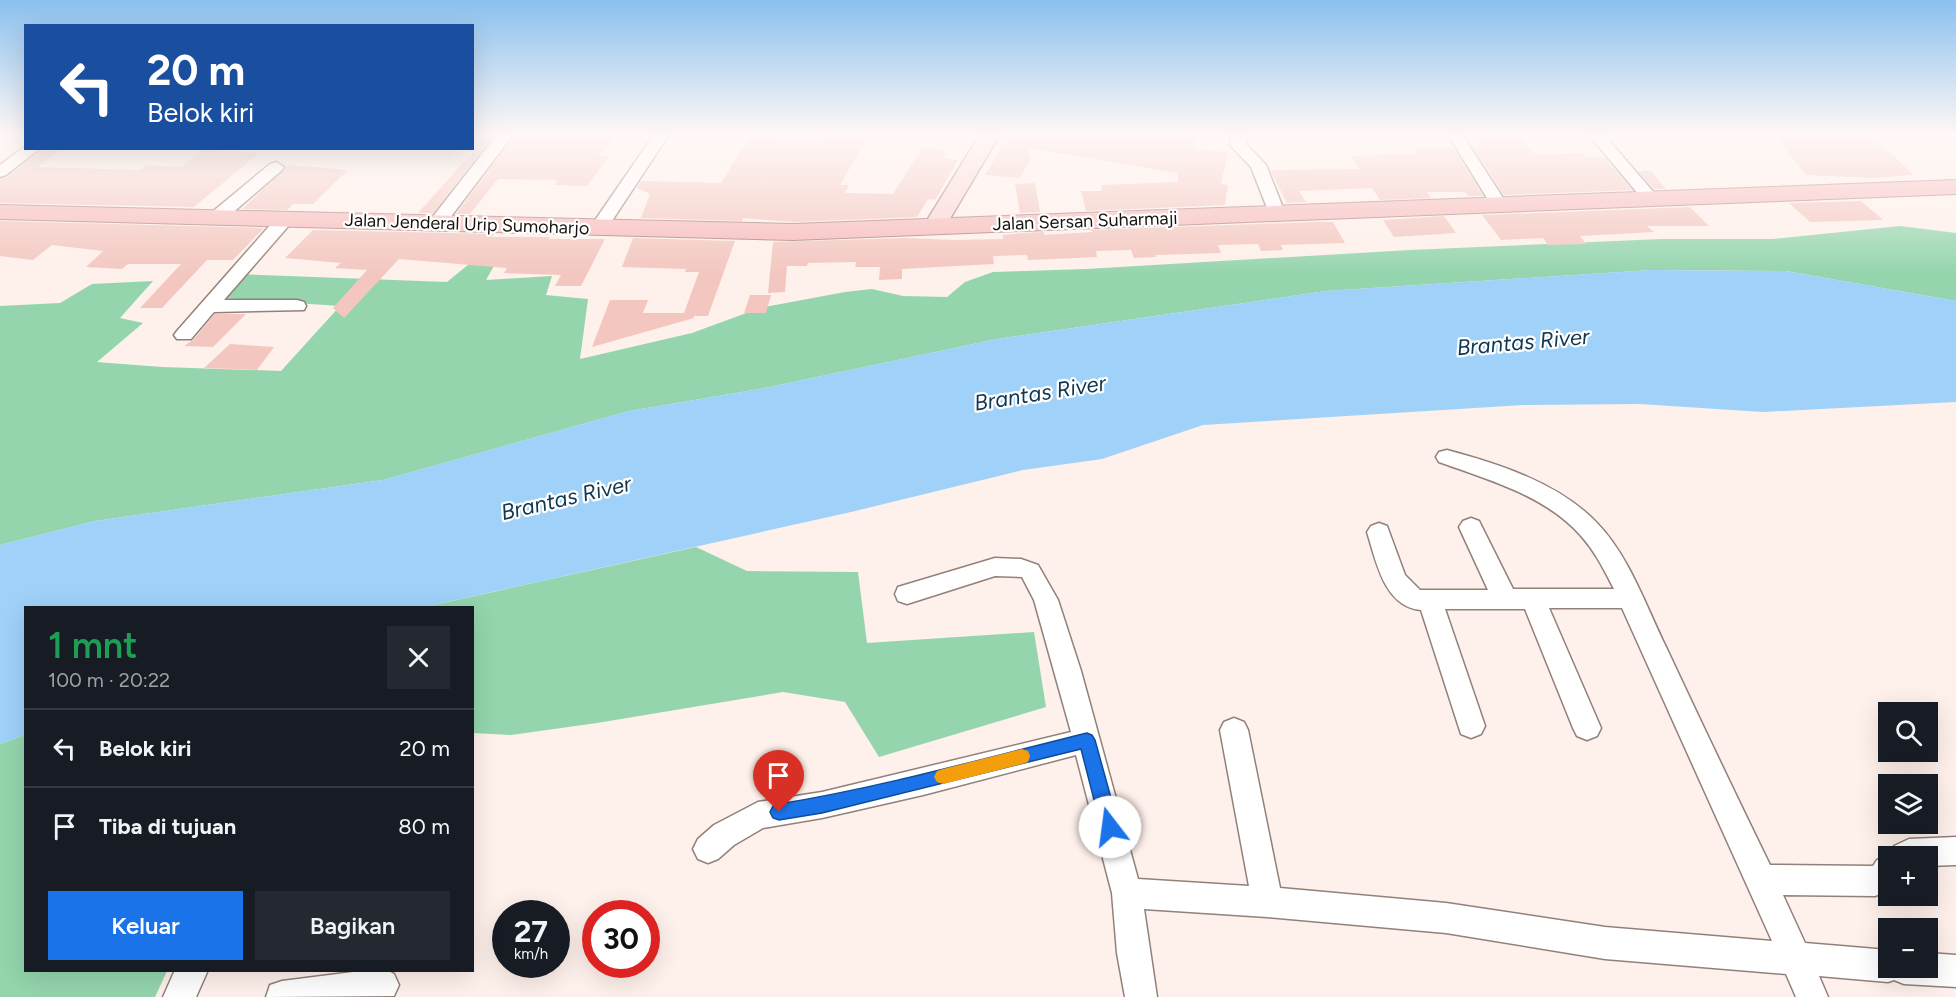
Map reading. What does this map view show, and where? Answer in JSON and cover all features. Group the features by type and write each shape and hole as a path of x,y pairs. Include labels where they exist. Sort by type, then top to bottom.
{"highway":[{"name":"Jalan Sersan Suharmaji","path":"934,227 1956,187"},
{"name":"Jalan Jenderal Urip Sumoharjo","path":"0,212 598,229 793,232 934,227"}],"main road":[{"path":"934,227 961,183"}],"street":[{"path":"217,217 258,183"},
{"path":"437,223 468,183"},
{"path":"598,229 629,183"},
{"path":"1265,183 1277,213"},
{"path":"1485,183 1499,204"},
{"path":"1637,183 1650,198"},
{"path":"184,335 285,219"},
{"path":"209,306 297,306"},
{"path":"1448,457 1530,486 1576,515 1604,548 1630,598 1761,880 1812,997"},
{"path":"1471,527 1505,599"},
{"path":"1379,532 1398,588 1406,596 1417,600 1630,598"},
{"path":"907,594 994,567 1011,566 1029,571 1046,600 1087,740 1127,893 1133,953 1141,997"},
{"path":"1533,599 1587,728"},
{"path":"1430,600 1471,726"},
{"path":"1234,730 1267,902"},
{"path":"708,849 724,835 758,815 822,805 1087,740"},
{"path":"1938,852 1956,851"},
{"path":"1761,880 1878,880"},
{"path":"1127,893 1267,902 1446,918 1605,943 1878,965"},
{"path":"1938,970 1956,971"},
{"path":"178,997 191,972"},
{"path":"282,997 383,984"}],"green space":[{"path":"1900,226 1956,233 1956,301 1786,271 1652,270 1326,291 997,339 765,388 629,411 383,480 95,521 0,545 0,306 60,303 92,284 153,281 120,318 143,323 97,362 162,367 281,371 340,306 208,297 236,274 447,282 474,260 498,259 486,280 552,276 546,295 588,299 580,359 692,333 760,308 845,292 872,289 903,296 947,297 965,282 993,272 1661,239 1773,239"},
{"path":"696,547 747,571 858,572 867,643 1034,632 1046,707 879,757 845,702 783,692 511,735 474,733 474,606 430,606"},
{"path":"24,735 24,972 167,972 155,997 0,997 0,744"}],"water":[{"name":"Brantas River","path":"1652,270 1786,271 1956,301 1956,402 1763,412 1640,404 1523,405 1203,425 1102,459 1023,470 851,512 429,606 24,606 24,735 0,744 0,545 95,521 383,480 629,411 765,388 997,339 1326,291"}],"building":[{"path":"0,183 223,183 194,207 0,203"},
{"path":"270,183 335,183 313,204 293,204 287,210 242,209"},
{"path":"445,183 457,183 433,213 418,213"},
{"path":"479,183 495,183 470,214 456,214"},
{"path":"556,183 590,183 587,186 554,185"},
{"path":"640,183 841,183 840,185 849,185 845,193 893,194 900,183 945,183 935,200 928,199 917,217 793,222 743,218 742,221 641,218 650,194 637,188"},
{"path":"1035,183 1040,212 1020,213 1015,184"},
{"path":"1221,183 1228,185 1225,205 1086,211 1081,191 1101,191 1102,185"},
{"path":"1276,183 1475,183 1483,196 1468,196 1465,192 1427,192 1431,198 1380,200 1372,188 1299,191 1306,202 1287,203"},
{"path":"1496,183 1626,183 1632,190 1504,195"},
{"path":"1648,183 1661,183 1666,189 1654,189"},
{"path":"1861,201 1883,220 1810,222 1789,203"},
{"path":"1690,207 1709,226 1647,226 1654,232 1580,236 1586,244 1548,245 1543,238 1501,240 1482,215"},
{"path":"1444,216 1456,233 1394,237 1383,220"},
{"path":"0,221 264,228 233,260 207,260 162,308 140,308 181,264 128,264 122,269 86,267 103,251 52,245 33,260 0,256"},
{"path":"1333,222 1345,243 1281,245 1283,250 1261,251 1258,244 1218,245 1221,253 1134,258 1131,250 1096,251 1097,257 1053,259 1028,260 1027,255 993,256 994,264 902,269 902,279 879,280 880,267 855,267 856,262 808,263 807,266 787,266 785,292 768,293 773,242 904,238 1003,239 1003,235 1023,233 1044,232 1044,235 1092,232 1091,230"},
{"path":"313,230 605,239 581,286 555,286 561,275 504,273 507,268 399,259 344,318 333,308 367,270 335,268 341,263 285,258"},
{"path":"633,238 735,241 708,316 694,316 694,318 592,347 610,300 648,300 643,313 684,313 699,272 685,272 686,269 622,267"},
{"path":"750,295 771,295 766,313 744,313"},
{"path":"215,314 246,314 213,347 184,346 193,340"},
{"path":"230,344 274,347 257,370 204,368"}],"slow traffic":[{"path":"943,777 1022,756"}],"route":[{"path":"779,812 822,805 923,782 1087,740 1110,827"}]}
